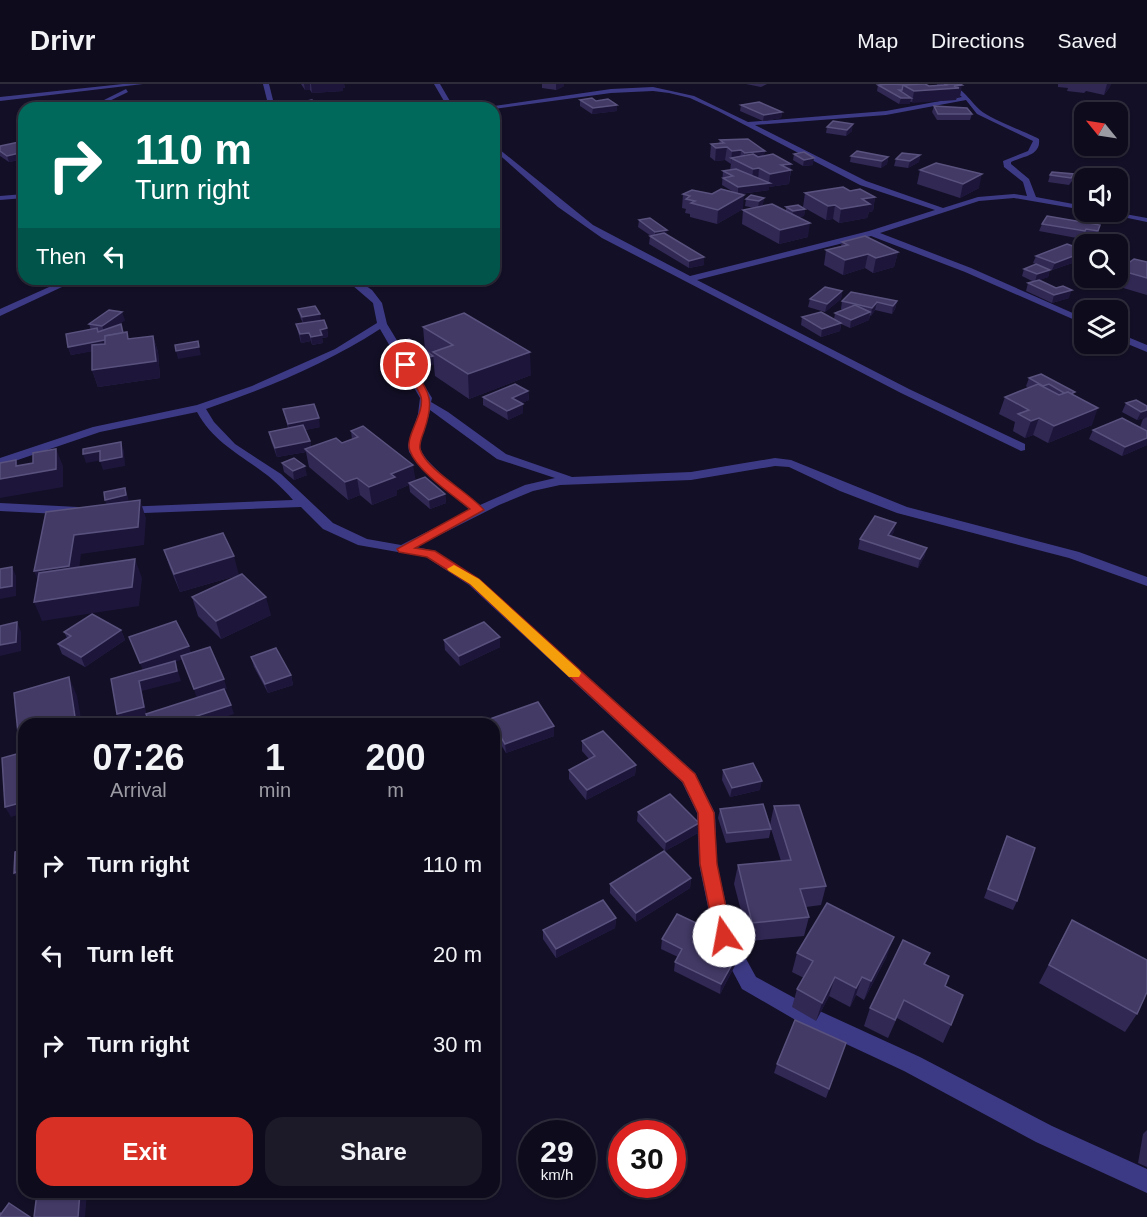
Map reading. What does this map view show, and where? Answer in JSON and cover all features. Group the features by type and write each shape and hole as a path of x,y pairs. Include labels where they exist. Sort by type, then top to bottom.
{"street":[{"path":"0,99 141,84"},
{"path":"102,102 113,95 148,84"},
{"path":"266,84 270,102"},
{"path":"437,84 448,102"},
{"path":"947,84 968,98 979,113 1037,140 1036,148 1030,153 1007,161 1007,165 1026,181 1032,198"},
{"path":"500,106 611,91 653,89 692,97 863,183 945,211"},
{"path":"59,93 79,99"},
{"path":"747,124 886,113 968,98"},
{"path":"500,152 580,222 905,391 1021,447"},
{"path":"0,198 18,196"},
{"path":"690,279 872,233 978,199 1000,196 1032,198 1074,206"},
{"path":"1128,217 1147,220"},
{"path":"872,233 968,270 1074,317"},
{"path":"0,313 61,285"},
{"path":"359,285 371,293 383,313 382,324 399,356 423,390 426,404 414,445 415,452 428,468 478,510"},
{"path":"0,462 96,429 200,408 256,387 339,351 382,324"},
{"path":"1128,340 1147,349"},
{"path":"426,404 451,417 468,434 507,460 576,480"},
{"path":"200,408 209,424 231,446 277,477 328,526 363,542 430,554 474,582 689,778 706,813 708,864 724,936 749,983 806,1015 912,1064 1044,1134 1147,1181"},
{"path":"403,549 478,510 529,488 560,481 691,476 760,463 791,464 844,488 902,510 1062,552 1147,582"},
{"path":"113,511 304,503"},
{"path":"0,507 38,511 92,511"}],"building":[{"path":"889,84 913,85 903,85 902,90 899,90 911,98 901,98 878,85"},
{"path":"925,84 929,86 962,85 954,86 959,88 914,91 903,85"},
{"path":"592,98 596,101 608,99 617,105 593,108 580,100"},
{"path":"759,102 782,112 764,115 741,105"},
{"path":"934,106 967,108 972,114 938,114"},
{"path":"833,121 853,124 847,130 827,127"},
{"path":"748,139 765,151 745,153 741,150 732,151 727,147 716,148 711,144 724,143 720,140"},
{"path":"18,142 18,153 7,156 0,151 0,146"},
{"path":"857,151 888,157 882,161 851,156"},
{"path":"804,152 814,158 804,160 794,154"},
{"path":"902,153 920,155 910,161 896,159"},
{"path":"753,154 758,157 773,154 791,164 781,165 791,170 770,174 759,168 753,169 731,158"},
{"path":"936,163 982,174 963,184 920,170"},
{"path":"736,169 770,183 738,187 723,178 733,176 723,171"},
{"path":"1052,172 1074,174 1071,178 1050,175"},
{"path":"843,187 850,191 860,189 875,197 862,199 870,204 841,209 835,205 828,206 805,193"},
{"path":"721,189 744,195 718,210 691,203 695,201 686,199 690,196 683,194 692,190 712,194"},
{"path":"751,195 764,198 759,201 746,199"},
{"path":"772,204 810,223 780,230 743,210"},
{"path":"798,205 805,209 793,211 786,207"},
{"path":"1047,216 1100,225 1098,231 1086,229 1085,231 1042,224"},
{"path":"650,218 667,230 655,232 639,220"},
{"path":"664,233 704,257 689,261 650,236"},
{"path":"865,236 898,252 876,258 868,254 845,260 826,250 848,245 842,242"},
{"path":"1067,244 1074,246 1074,256 1055,263 1036,256"},
{"path":"1134,259 1147,262 1147,278 1128,273 1128,263"},
{"path":"1036,264 1050,270 1037,274 1024,269"},
{"path":"1039,280 1056,288 1063,286 1072,290 1054,295 1028,283"},
{"path":"825,287 842,291 827,304 810,299"},
{"path":"851,292 897,301 893,306 877,302 872,308 842,301"},
{"path":"855,305 870,312 851,320 835,313"},
{"path":"315,306 320,314 302,317 298,309"},
{"path":"109,310 122,312 102,326 89,324"},
{"path":"821,312 841,323 822,329 802,317"},
{"path":"464,313 530,352 468,374 433,352 453,345 423,327"},
{"path":"324,320 327,328 320,330 322,335 311,337 309,333 300,334 296,324"},
{"path":"121,324 123,333 105,336 105,340 68,347 66,334 97,328 98,332"},
{"path":"127,332 128,339 153,336 156,361 92,370 92,345 105,344 105,336"},
{"path":"409,339 433,356 418,361 394,344"},
{"path":"198,341 199,347 176,351 175,345"},
{"path":"1041,374 1075,392 1064,393 1049,384 1043,386 1029,378"},
{"path":"515,384 528,391 512,398 523,404 507,411 483,397"},
{"path":"1038,384 1059,395 1068,392 1098,408 1054,426 1039,418 1031,421 1018,414 1029,410 1005,397"},
{"path":"1136,400 1147,406 1147,410 1141,412 1126,403"},
{"path":"314,404 319,418 288,424 283,409"},
{"path":"1122,418 1147,431 1147,438 1125,447 1093,430"},
{"path":"303,425 310,441 275,448 269,432"},
{"path":"363,426 413,465 391,474 395,477 369,487 357,478 345,482 305,449 336,438 342,443 358,437 351,431"},
{"path":"121,442 122,457 100,461 100,451 83,454 83,449"},
{"path":"56,449 56,469 0,479 0,463 16,460 16,466 33,463 33,453"},
{"path":"294,458 305,466 293,471 282,463"},
{"path":"425,477 445,494 429,500 409,483"},
{"path":"125,488 126,495 105,500 104,492"},
{"path":"140,500 138,527 74,535 69,566 34,571 46,512"},
{"path":"875,516 896,523 888,535 927,548 920,559 860,539"},
{"path":"223,533 234,556 174,574 164,550"},
{"path":"135,559 132,587 34,602 39,573"},
{"path":"12,567 12,586 0,588 0,569"},
{"path":"242,574 266,597 216,621 192,597"},
{"path":"92,614 121,630 81,657 58,644 71,636 64,632"},
{"path":"176,621 189,646 140,663 129,637"},
{"path":"17,622 16,642 0,645 0,626"},
{"path":"484,622 500,637 459,656 444,640"},
{"path":"210,647 224,679 194,689 181,656"},
{"path":"276,648 291,675 265,684 251,657"},
{"path":"175,661 177,671 139,681 144,707 117,714 111,679"},
{"path":"69,677 75,717 18,718 18,733 14,693"},
{"path":"224,689 231,705 191,718 148,718 146,714"},
{"path":"538,702 554,726 505,744 500,736 500,718 493,718"},
{"path":"603,731 636,765 587,790 569,770 595,756 582,741"},
{"path":"18,754 18,804 5,807 2,758"},
{"path":"753,763 762,781 732,788 723,770"},
{"path":"670,794 699,823 666,842 638,812"},
{"path":"763,804 771,829 727,833 720,809"},
{"path":"799,805 826,886 800,889 809,917 752,923 738,865 791,860 774,806"},
{"path":"1007,836 1035,848 1017,901 988,889"},
{"path":"18,851 18,871 14,873 15,852"},
{"path":"664,851 691,878 636,913 610,884"},
{"path":"603,900 616,918 556,949 543,930"},
{"path":"827,903 894,937 871,981 862,977 856,988 835,977 822,1003 797,989 813,961 797,953"},
{"path":"677,914 743,945 721,984 675,962 682,949 662,939"},
{"path":"1072,920 1147,960 1147,992 1137,1014 1049,965"},
{"path":"903,940 930,953 924,964 949,976 945,986 963,995 951,1025 904,1000 895,1020 870,1008"},
{"path":"795,1020 846,1043 829,1089 777,1064"},
{"path":"36,1198 80,1198 78,1217 34,1217"},
{"path":"9,1203 30,1217 0,1217 0,1213"}],"slow traffic":[{"path":"454,569 474,582 574,673"}],"route":[{"path":"406,365 426,398 424,414 414,445 415,452 428,468 478,510 403,549 430,554 474,582 689,778 706,813 708,864 724,936"}]}
